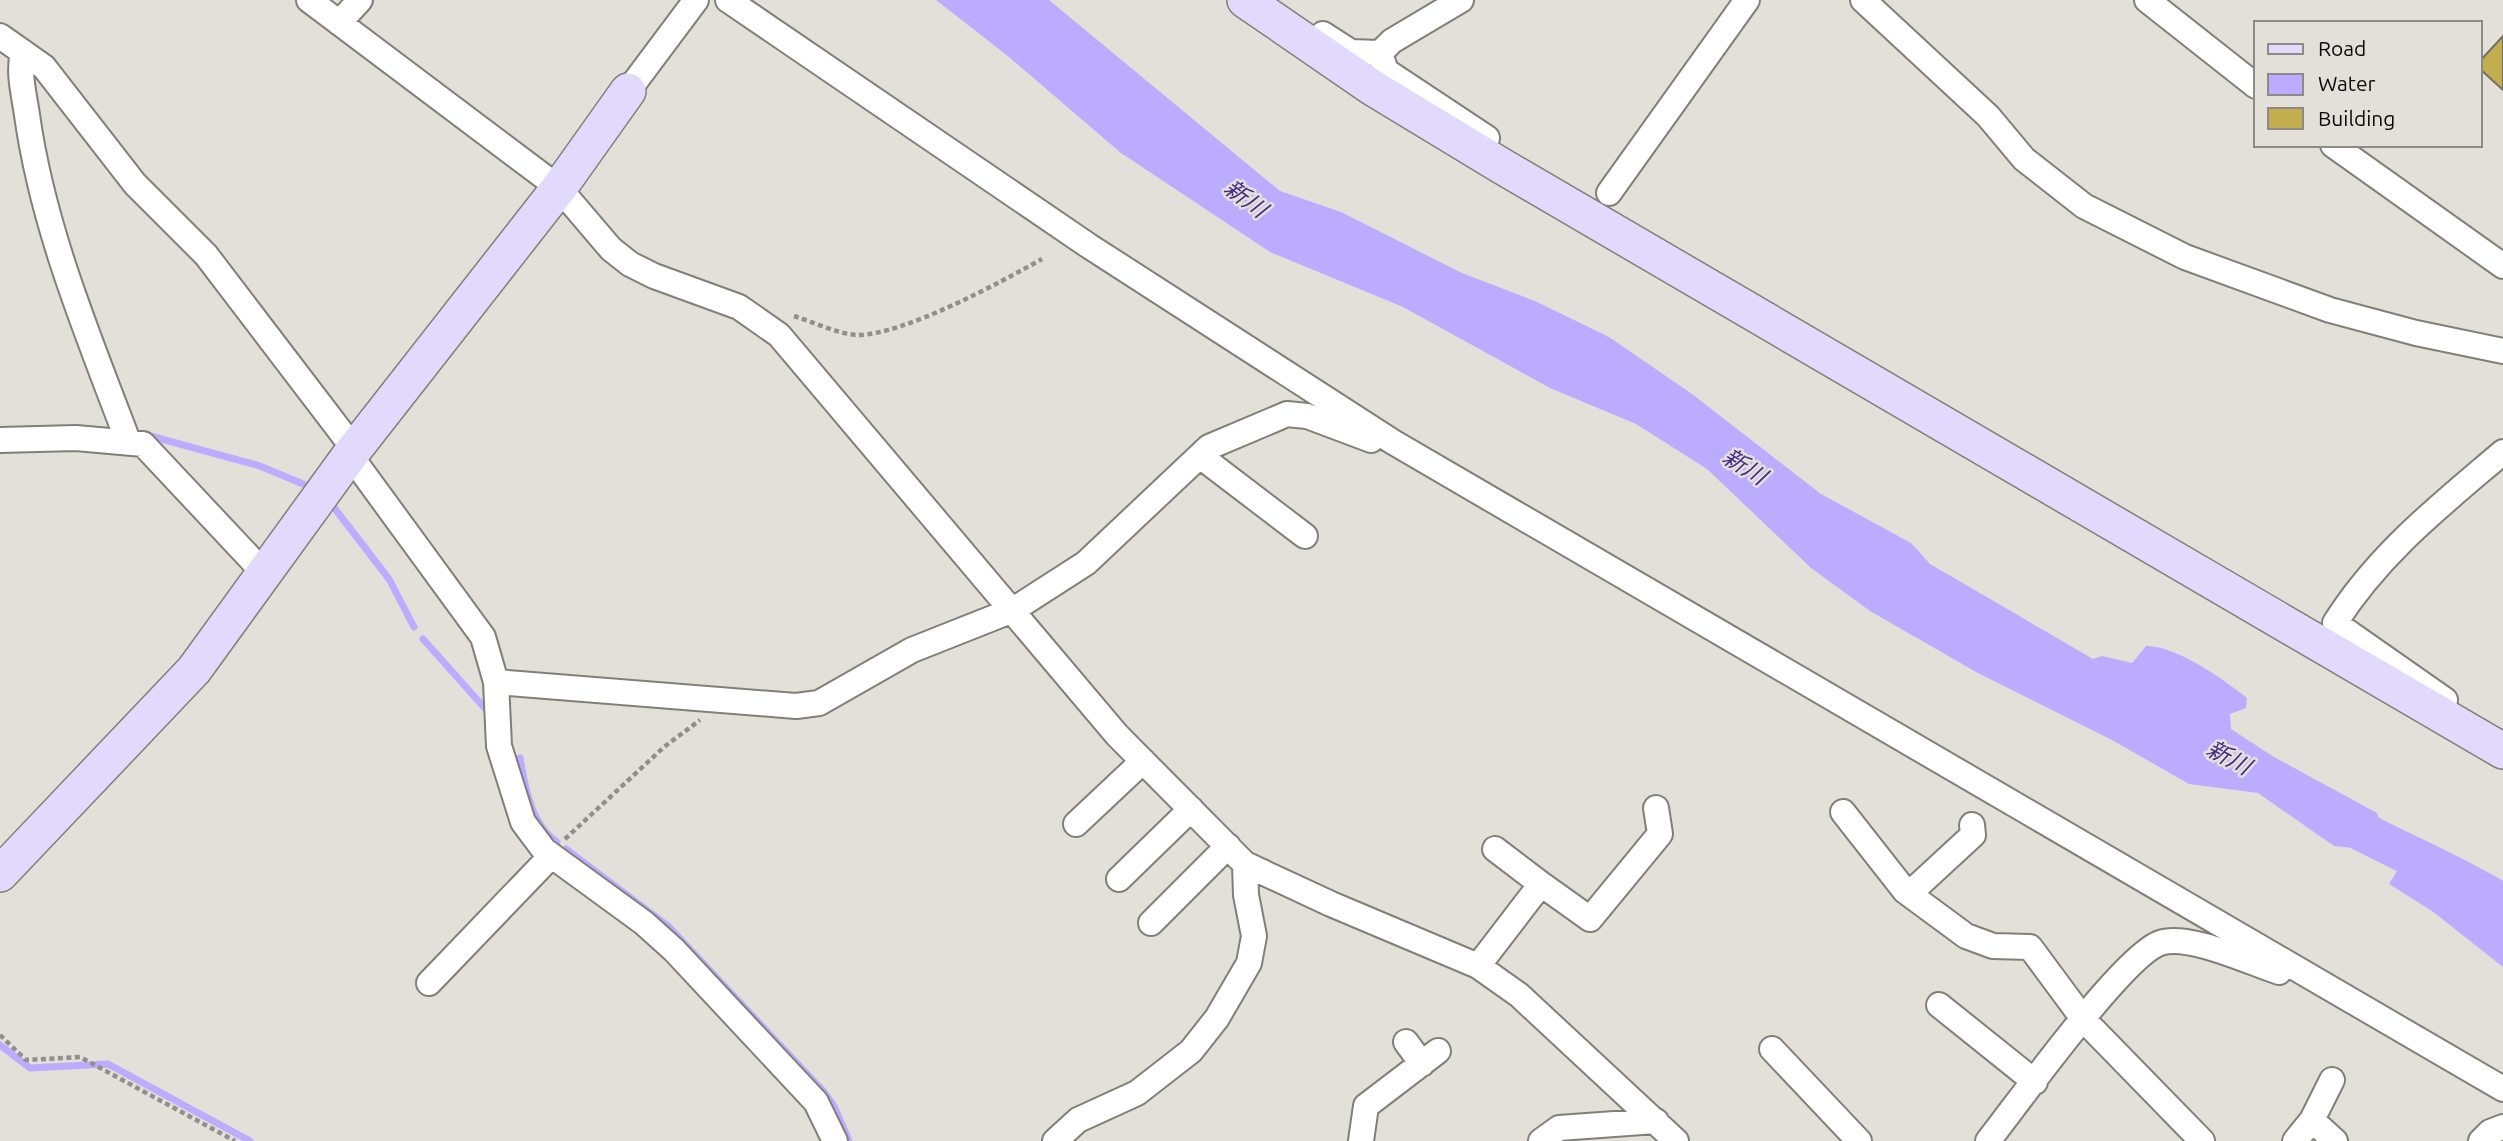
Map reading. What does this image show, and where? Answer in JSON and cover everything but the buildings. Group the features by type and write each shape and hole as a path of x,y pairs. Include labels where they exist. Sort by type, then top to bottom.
{"street":[{"path":"309,0 559,188 611,249 630,264 654,276 739,307 779,335 1117,735 1245,864 1331,904 1478,966 1519,995 1676,1141"},
{"path":"339,23 360,0"},
{"path":"0,874 177,690 265,574 352,452 559,188 696,0"},
{"path":"728,0 1088,246 1393,442 2503,1089"},
{"path":"1245,0 1373,88 1500,165 2503,751"},
{"path":"1271,0 1351,52 1380,53 1392,41 1461,0"},
{"path":"1609,193 1747,0"},
{"path":"1863,0 1988,116 2024,159 2084,206 2185,257 2330,310 2416,333 2503,351"},
{"path":"2147,0 2254,84"},
{"path":"0,36 44,67 135,184 206,255 352,452 483,637 496,682 499,746 523,822 551,856 644,923 674,950 816,1102 835,1141"},
{"path":"23,52 20,66 31,147 62,266 128,441"},
{"path":"1380,53 1386,71 1498,146 1500,165"},
{"path":"2336,147 2503,266"},
{"path":"496,682 796,706 819,703 912,650 1013,610 1086,563 1209,447 1287,414 1307,416 1367,440 1393,442"},
{"path":"0,440 76,438 143,444 265,574"},
{"path":"2503,452 2414,528 2359,584 2335,623 2476,722 2503,733"},
{"path":"1200,456 1305,536"},
{"path":"1076,824 1143,761"},
{"path":"1495,849 1590,919 1660,834 1656,808"},
{"path":"1119,879 1191,809"},
{"path":"1843,812 1889,874 1909,894 1966,936 1993,946 2030,947 2084,1020 2202,1141"},
{"path":"1909,894 1973,835 1972,825"},
{"path":"1151,923 1228,846"},
{"path":"429,983 551,856"},
{"path":"1055,1141 1078,1120 1137,1093 1191,1051 1217,1018 1249,963 1254,936 1246,894 1245,864"},
{"path":"1478,966 1541,884"},
{"path":"1988,1141 2084,1020 2140,956 2161,943 2185,941 2293,977 2303,974"},
{"path":"1939,1005 2035,1082"},
{"path":"1361,1141 1366,1106 1430,1058 1406,1042"},
{"path":"1772,1049 1859,1141"},
{"path":"2295,1141 2312,1120 2332,1080"},
{"path":"2312,1120 2335,1141"},
{"path":"1541,1141 1559,1128 1656,1121"},
{"path":"2481,1141 2490,1132 2503,1127"}],"path":[{"path":"793,316 857,335 893,327 979,294 1042,259"},
{"path":"551,856 664,747 703,718 704,700"},
{"path":"0,1035 26,1060 80,1057 235,1141"}],"water":[{"path":"936,0 1049,0 1280,191 1341,212 1462,273 1535,301 1609,337 1692,394 1821,494 1911,543 1930,564 2093,659 2102,656 2132,663 2146,646 2171,651 2199,665 2247,698 2246,708 2230,714 2231,729 2274,757 2377,813 2380,822 2361,849 2334,846 2258,793 2189,784 2112,740 1976,672 1870,611 1811,568 1707,469 1636,424 1550,388 1403,307 1270,252 1121,153 1009,57"},
{"path":"2392,836 2410,848 2417,837 2503,894 2503,967 2432,911 2389,884 2401,864 2382,851"}],"waterway":[{"path":"143,434 260,466 315,489"},
{"path":"329,501 389,579 414,627"},
{"path":"423,639 490,714"},
{"path":"520,758 527,793 535,815 557,842"},
{"name":"新川","path":"2323,810 2503,904"},
{"path":"566,849 668,926 824,1092 834,1106 849,1141"},
{"path":"0,1045 30,1068 108,1064 250,1141"}]}
